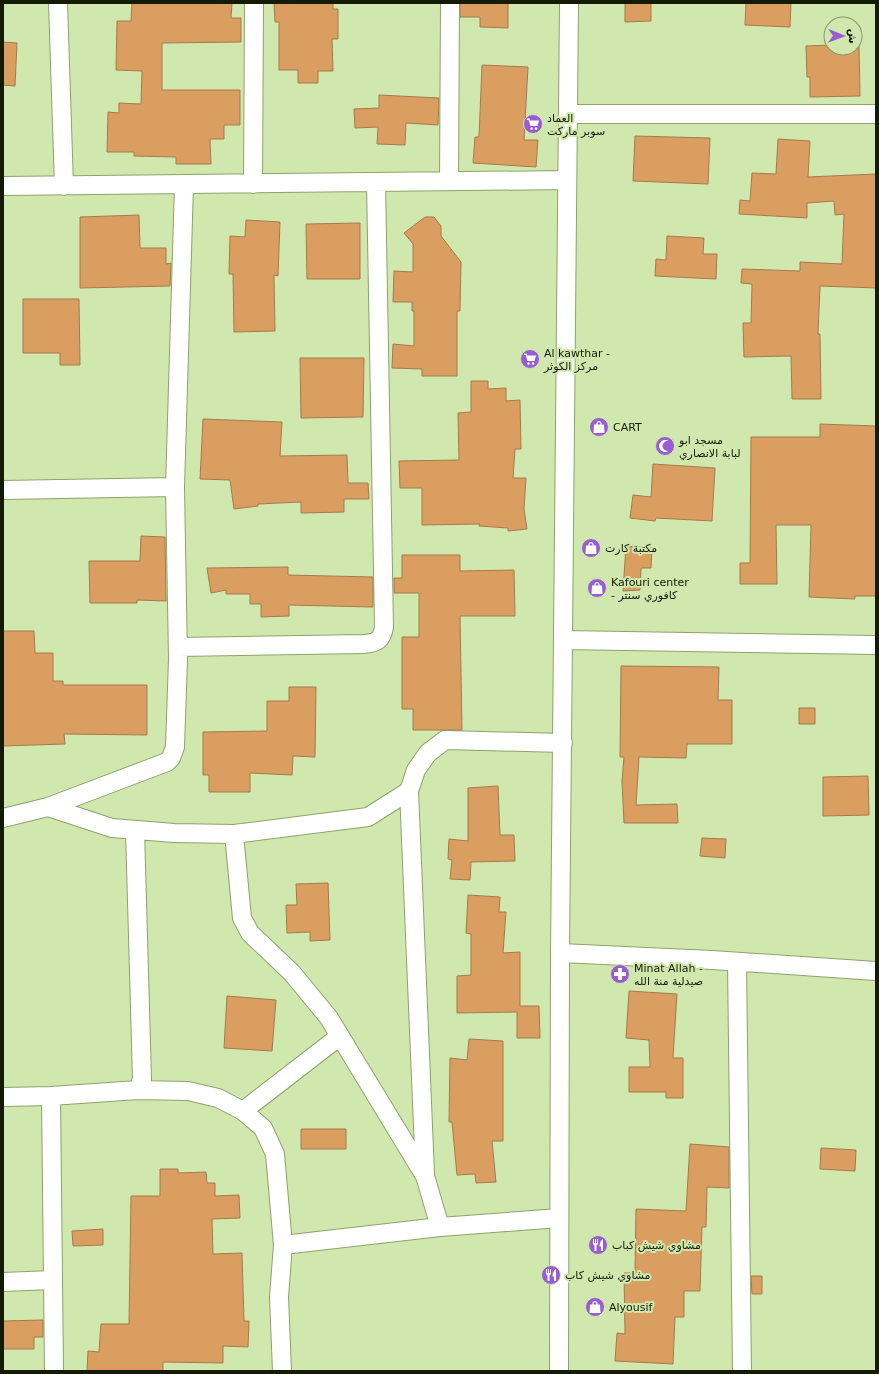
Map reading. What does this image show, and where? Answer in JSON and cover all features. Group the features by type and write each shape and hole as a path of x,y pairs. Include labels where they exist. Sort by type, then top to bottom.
{"street":[{"path":"58,3 64,186"},
{"path":"254,3 254,184"},
{"path":"449,181 450,3"},
{"path":"559,1371 560,953 569,3"},
{"path":"568,114 876,114"},
{"path":"3,186 567,180"},
{"path":"178,647 364,644 377,643 383,636 376,182"},
{"path":"3,818 48,807 167,762 171,758 175,747 178,647 175,487 184,185"},
{"path":"3,490 175,487"},
{"path":"564,640 876,645"},
{"path":"440,1227 425,1176 409,792 416,770 428,753 445,740 563,743"},
{"path":"48,807 112,828 174,834 234,834 368,817 409,792"},
{"path":"135,830 142,1079 138,1090"},
{"path":"234,834 242,918 250,933 292,973 329,1018 425,1176"},
{"path":"560,953 876,971"},
{"path":"737,962 742,1371"},
{"path":"243,1111 340,1036"},
{"path":"3,1097 51,1096 138,1090 188,1091 218,1098 243,1111 263,1128 275,1154 283,1245 279,1297 282,1371"},
{"path":"51,1096 54,1371"},
{"path":"283,1245 440,1227 559,1218"},
{"path":"3,1282 53,1280"}],"building":[{"path":"132,3 232,3 231,18 241,18 241,42 162,43 162,90 240,90 240,125 224,125 224,139 210,139 211,164 176,164 176,157 134,156 134,152 107,152 108,112 119,113 119,103 141,104 142,71 116,70 117,21 131,21"},
{"path":"274,3 333,3 333,9 338,9 338,39 332,39 333,71 318,71 318,83 298,83 298,70 279,70 279,22 275,22"},
{"path":"460,3 508,3 508,28 480,27 480,17 460,17"},
{"path":"625,3 651,3 651,21 625,22"},
{"path":"746,3 791,3 790,27 745,25"},
{"path":"3,42 17,43 15,86 3,85"},
{"path":"823,45 823,56 859,56 860,96 810,97 810,77 807,77 806,46"},
{"path":"482,65 528,67 524,140 538,140 536,167 473,163 475,137 479,137"},
{"path":"379,95 439,98 438,125 406,123 405,145 377,144 378,127 355,128 354,109 379,108"},
{"path":"635,136 710,138 708,184 633,181"},
{"path":"778,139 810,141 808,177 876,174 876,288 820,286 818,334 820,334 821,399 792,399 791,356 744,357 743,323 751,323 752,284 741,283 742,269 800,271 800,262 842,264 844,214 835,215 834,201 807,203 807,218 739,214 740,200 750,201 752,173 776,174"},
{"path":"139,215 140,248 166,248 166,264 171,263 170,286 80,288 80,217"},
{"path":"425,217 434,217 441,226 441,236 461,262 460,311 457,311 457,376 422,376 422,369 392,368 393,344 414,346 414,311 412,311 412,302 393,302 394,271 413,272 413,244 404,233"},
{"path":"246,220 280,222 278,276 274,275 275,331 234,332 233,274 229,274 230,236 245,237"},
{"path":"360,223 360,279 307,279 306,224"},
{"path":"667,236 704,238 703,254 717,254 716,279 655,276 656,259 666,260"},
{"path":"23,299 79,299 80,365 60,365 60,353 23,353"},
{"path":"300,358 364,358 363,417 301,418"},
{"path":"471,381 488,381 488,389 506,388 506,401 520,400 521,449 515,449 513,478 526,478 524,509 527,529 508,531 508,528 479,526 480,524 422,525 422,488 400,488 399,461 459,460 458,413 471,412"},
{"path":"203,419 282,422 280,456 347,455 348,483 368,483 369,499 344,499 344,512 301,513 301,502 258,504 258,506 234,509 230,480 200,479"},
{"path":"820,424 876,426 876,596 855,596 855,599 809,597 811,525 776,525 777,584 740,584 740,563 750,563 751,437 820,437"},
{"path":"653,464 715,468 712,521 656,518 655,521 630,518 633,495 651,497"},
{"path":"141,536 165,537 166,601 137,600 137,603 90,603 89,561 140,561"},
{"path":"626,546 652,548 651,568 641,568 640,590 623,591"},
{"path":"402,555 460,555 460,571 514,570 515,616 460,616 462,730 413,730 413,709 402,709 402,637 419,637 419,593 394,593 394,578 402,578"},
{"path":"288,567 288,575 373,577 373,607 289,605 289,616 261,617 261,604 250,604 250,594 226,594 226,590 211,593 207,568"},
{"path":"3,631 34,631 35,653 53,653 53,681 63,681 63,685 147,685 147,735 64,734 65,744 3,746"},
{"path":"621,666 719,667 718,700 732,700 732,744 687,744 686,758 639,757 636,805 677,804 678,823 624,823 622,781 624,757 620,757"},
{"path":"289,687 316,687 315,757 293,756 292,775 250,773 250,792 209,792 209,775 203,775 203,732 267,731 267,701 289,701"},
{"path":"799,708 815,708 815,724 799,724"},
{"path":"868,776 869,815 823,816 823,777"},
{"path":"498,786 500,835 514,835 515,861 471,862 470,880 450,879 452,860 448,859 449,839 468,841 468,788"},
{"path":"702,838 726,839 725,858 700,856"},
{"path":"328,883 330,940 310,941 310,932 287,933 286,905 297,905 296,884"},
{"path":"468,895 500,897 499,912 506,912 503,953 520,952 520,1006 539,1006 540,1038 517,1038 517,1012 457,1013 457,976 471,975 471,934 466,933"},
{"path":"629,991 677,994 673,1058 683,1058 683,1098 666,1098 666,1092 629,1092 629,1067 650,1067 649,1040 626,1038"},
{"path":"227,996 276,1000 272,1051 224,1048"},
{"path":"469,1039 503,1041 503,1141 492,1141 496,1182 476,1183 475,1174 457,1175 452,1122 449,1122 450,1058 467,1060"},
{"path":"301,1129 346,1129 346,1149 301,1149"},
{"path":"690,1144 729,1147 729,1188 707,1187 706,1227 702,1227 700,1291 684,1291 684,1317 675,1317 673,1364 615,1361 617,1333 625,1334 624,1273 635,1273 636,1209 686,1211"},
{"path":"821,1148 856,1150 855,1171 820,1169"},
{"path":"160,1169 178,1169 178,1173 206,1172 207,1183 215,1183 215,1196 239,1195 240,1218 212,1219 213,1254 242,1253 244,1321 249,1321 248,1347 223,1346 223,1363 163,1362 163,1371 87,1371 88,1351 99,1352 101,1324 129,1324 131,1196 160,1196"},
{"path":"103,1229 103,1245 73,1246 72,1231"},
{"path":"751,1276 762,1276 762,1294 752,1294"},
{"path":"43,1320 43,1337 34,1337 34,1349 3,1349 3,1321"}],"place":[{"name":"العماد سوبر ماركت","path":"533,124"},
{"name":"Al kawthar - مركز الكوثر","path":"530,359"},
{"name":"CART","path":"599,427"},
{"name":"مسجد ابو لبابة الانصاري","path":"665,446"},
{"name":"مكتبة كارت","path":"591,548"},
{"name":"Kafouri center - كافوري سنتر","path":"597,588"},
{"name":"Minat Allah - صيدلية منة الله","path":"620,974"},
{"name":"مشاوي شيش كباب","path":"598,1245"},
{"name":"مشاوي شيش كاب","path":"551,1275"},
{"name":"Alyousif","path":"595,1307"}]}
